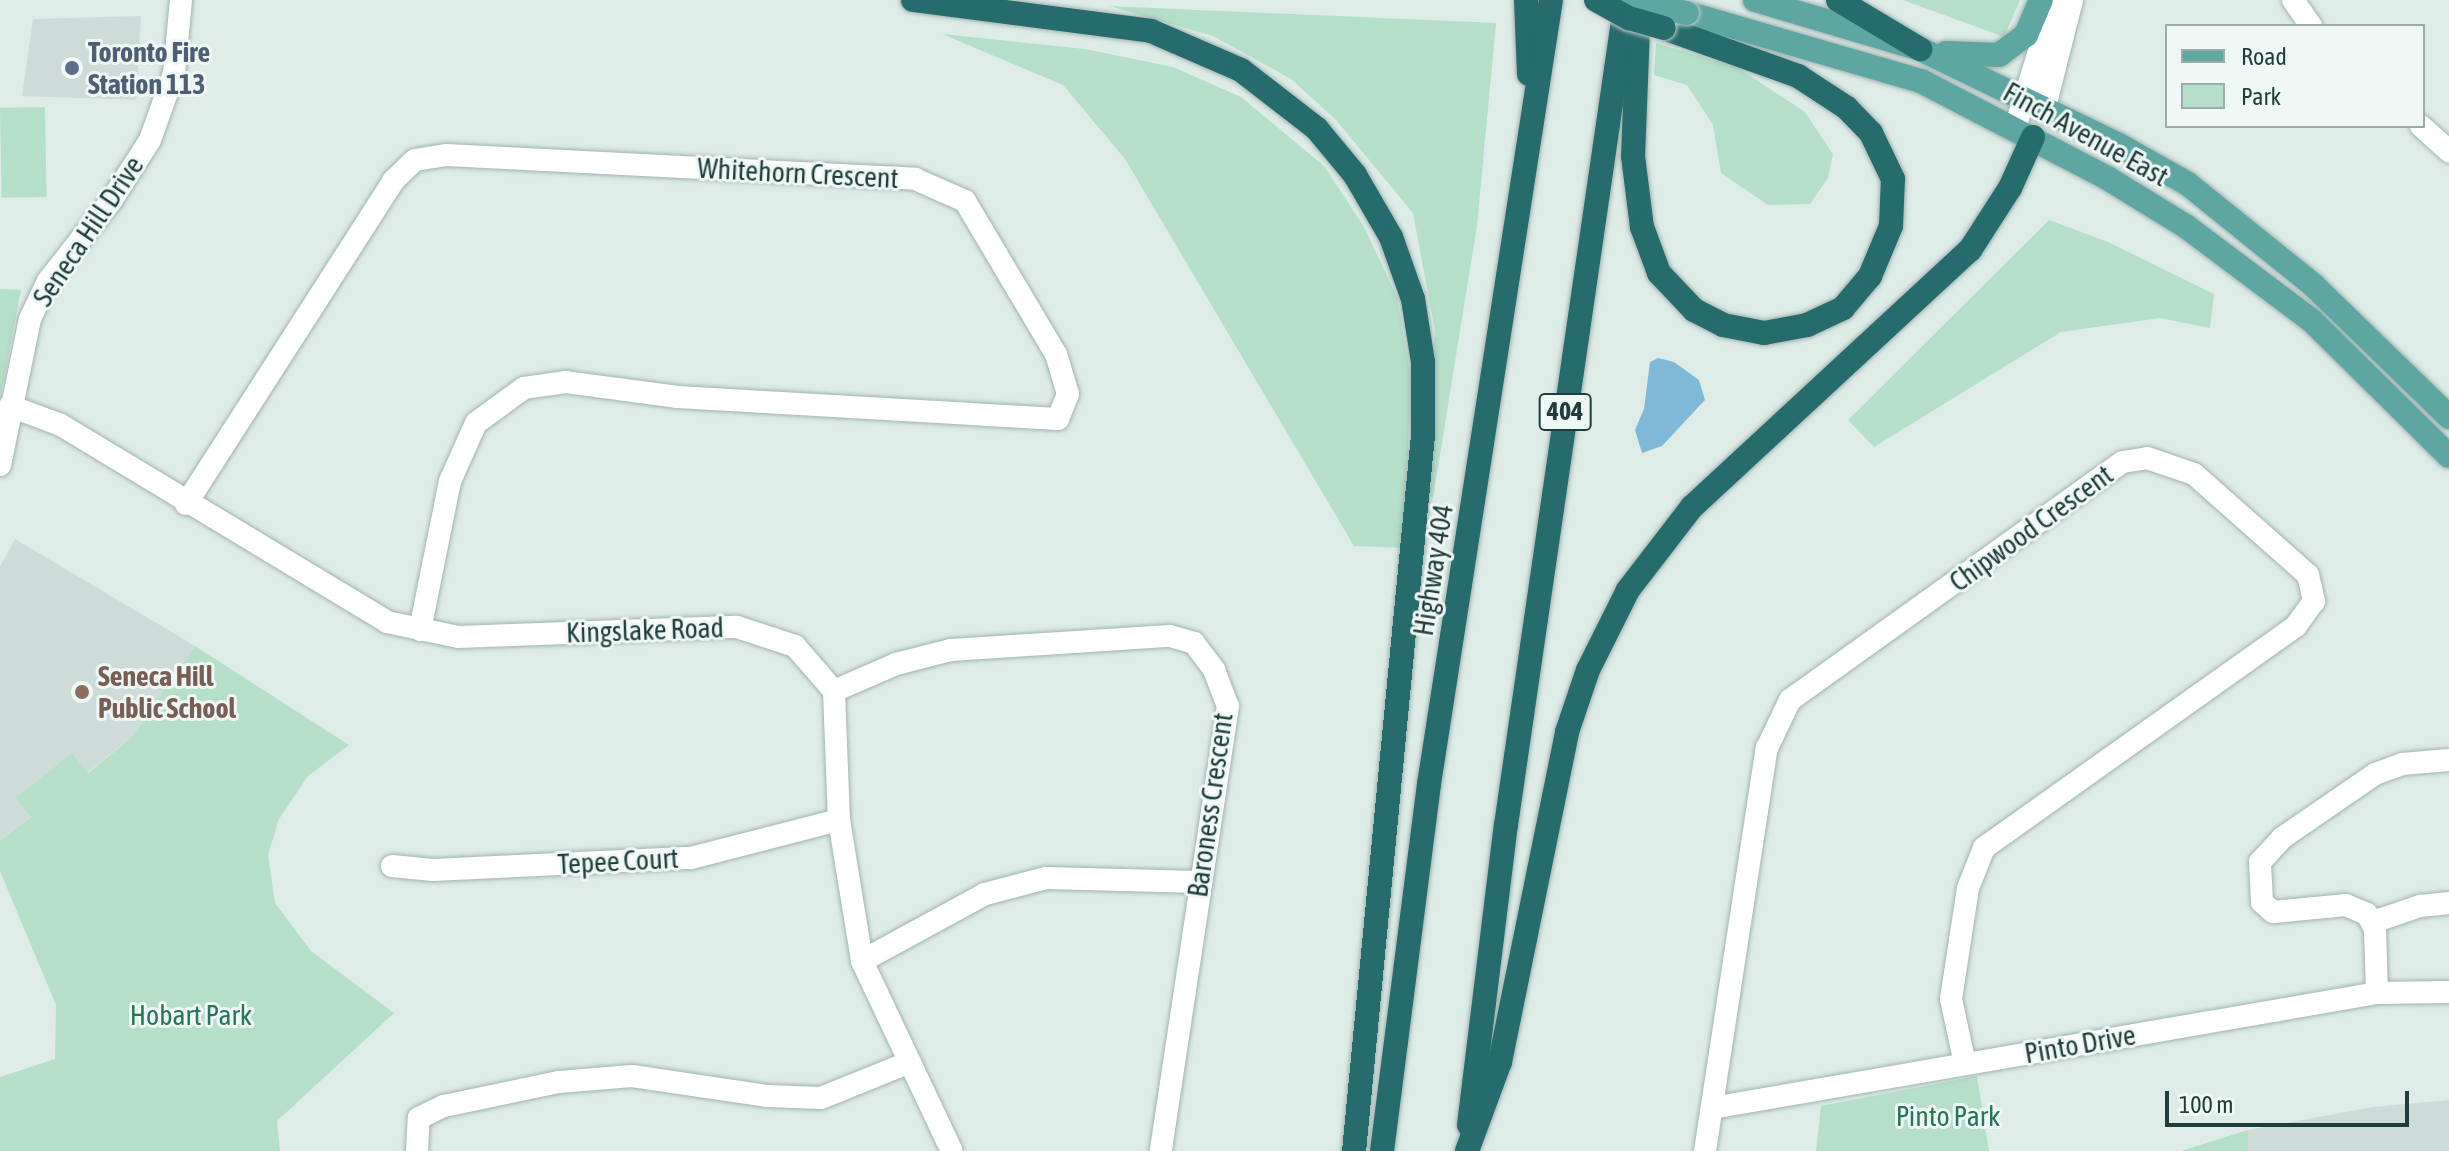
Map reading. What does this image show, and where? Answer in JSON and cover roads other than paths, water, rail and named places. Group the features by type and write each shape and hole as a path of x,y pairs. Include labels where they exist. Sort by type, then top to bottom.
{"highway":[{"path":"913,0 1151,31 1241,70 1317,129 1355,175 1391,237 1413,299 1423,362 1423,435 1354,1151"},
{"path":"1526,0 1531,138"},
{"name":"Highway 404","path":"1382,1151 1429,784 1551,0"},
{"path":"1596,0 1629,18 1664,28 1798,76 1847,108 1871,133 1893,179 1891,226 1870,276 1843,308 1807,325 1750,331 1723,325 1694,310 1659,273 1642,227 1633,156 1639,0"},
{"name":"404","path":"1467,1151 1473,1064 1506,825 1626,0"},
{"path":"1838,0 1920,49"},
{"path":"1467,1151 1500,1062 1567,732 1588,670 1628,590 1692,507 1970,250 2010,188 2024,132"}],"main road":[{"name":"Finch Avenue East","path":"1620,0 1687,13 1884,68 2024,132 2187,227 2267,286 2312,321 2449,456"},
{"name":"Finch Avenue East","path":"1755,0 1920,49 2034,102 2188,184 2313,285 2449,417"},
{"path":"1920,49 1974,58 1999,55 2026,35 2041,0"},
{"path":"2024,132 2034,102"}],"street":[{"name":"Seneca Hill Drive","path":"0,465 30,319 48,281 111,201 150,140 174,73 181,0"},
{"path":"2034,102 2055,0"},
{"path":"2034,102 2072,0"},
{"path":"2293,0 2310,24"},
{"path":"2423,128 2449,151"},
{"name":"Whitehorn Crescent","path":"186,504 393,181 415,160 446,155 915,179 965,201 1056,354 1068,394 1058,419 678,397 566,382 524,388 476,423 450,481 420,630"},
{"name":"Kingslake Road","path":"10,406 61,425 186,504 387,622 458,637 737,627 795,646 834,691"},
{"name":"Chipwood Crescent","path":"1705,1151 1767,748 1790,700 2123,462 2147,458 2194,474 2308,575 2314,601 2296,626 1984,848 1968,888 1951,999 1965,1064"},
{"name":"Baroness Crescent","path":"834,691 896,664 951,650 1170,636 1194,643 1214,670 1228,706 1199,882 1161,1151"},
{"path":"834,691 839,820 862,961 952,1151"},
{"path":"2373,922 2346,905 2273,912 2261,897 2261,858 2282,838 2375,774 2402,764 2449,760"},
{"name":"Tepee Court","path":"392,866 433,870 691,858 839,820"},
{"path":"862,961 985,894 1046,878 1199,882"},
{"path":"2373,922 2420,906 2449,903"},
{"path":"2373,922 2377,993"},
{"name":"Pinto Drive","path":"1712,1108 2377,993 2449,992"},
{"path":"417,1151 419,1118 444,1106 559,1082 632,1076 767,1096 821,1098 910,1062"}],"water":[{"path":"1658,358 1674,362 1699,380 1705,400 1662,446 1642,453 1635,430 1644,409 1650,362"}],"place":[{"name":"Toronto Fire Station 113","path":"72,68"},
{"name":"Seneca Hill Public School","path":"82,692"}],"park label":[{"name":"Hobart Park","path":"191,1015"},
{"name":"Pinto Park","path":"1948,1116"}]}
